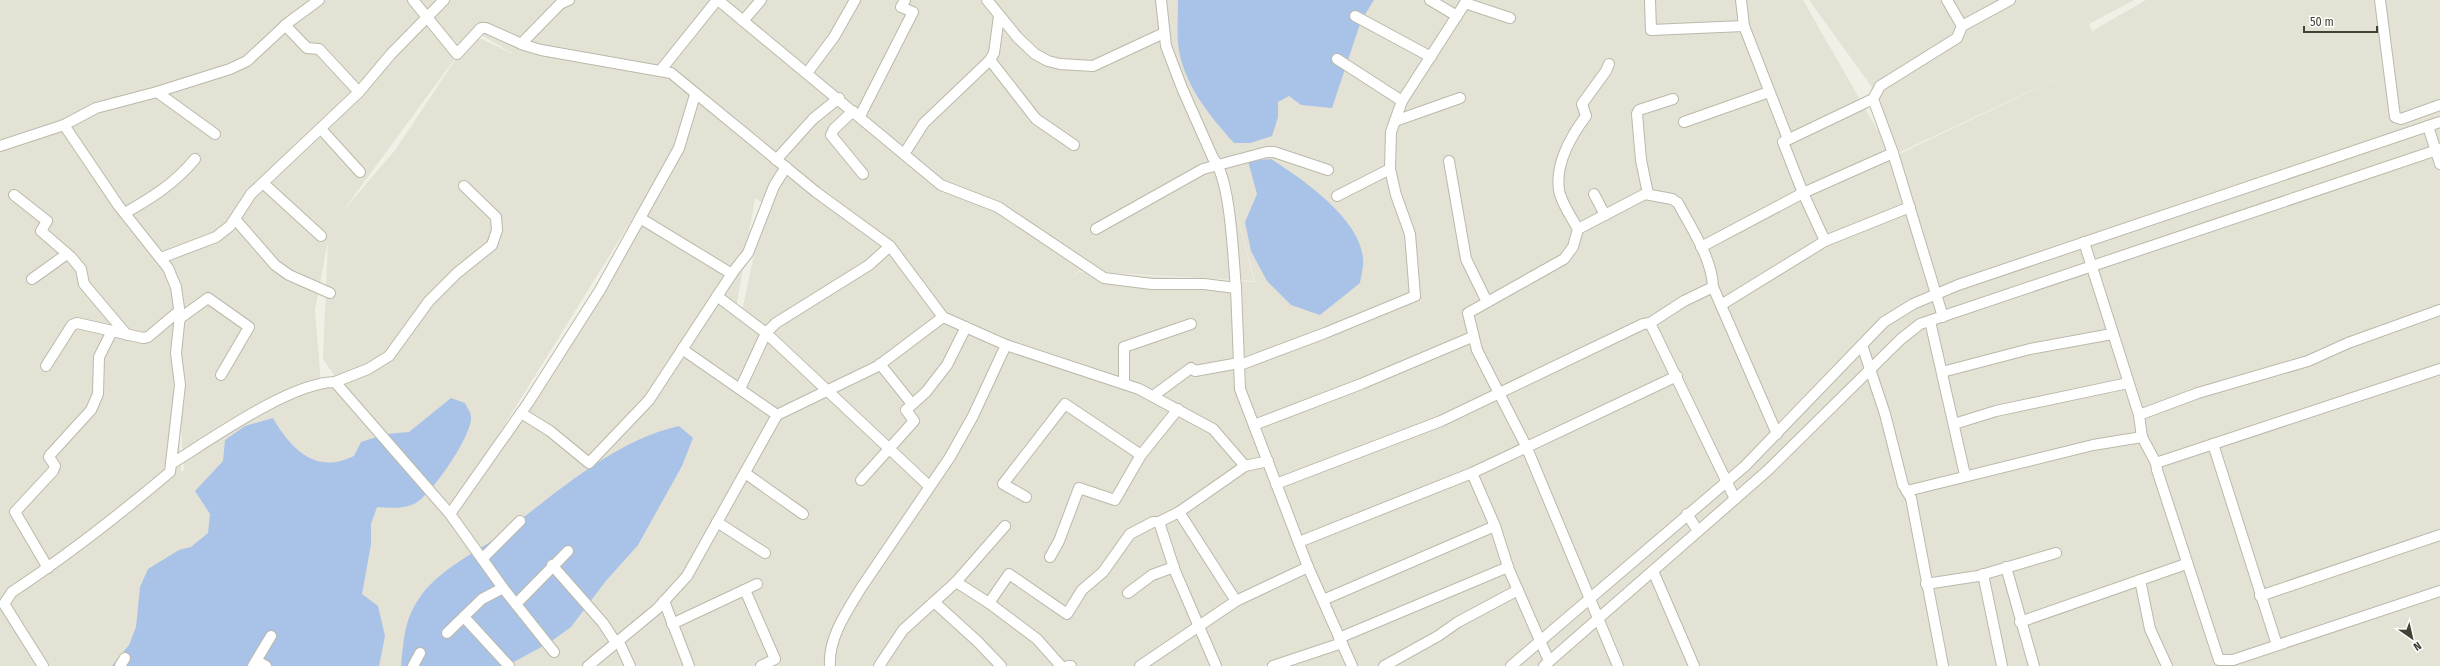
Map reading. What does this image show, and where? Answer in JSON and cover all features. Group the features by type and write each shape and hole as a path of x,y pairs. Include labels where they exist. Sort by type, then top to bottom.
{"street":[{"path":"0,146 64,125 96,108 157,92 230,69 247,60 286,25 319,0"},
{"path":"413,0 457,54 481,28 486,28 520,44 541,50 671,73 695,95 776,160 890,246 943,317 1006,345 1124,384 1152,396 1213,428 1245,466"},
{"path":"161,258 216,237 235,218 252,194 359,92 391,54 444,0"},
{"path":"520,44 560,4 569,0"},
{"path":"660,71 717,0 839,98 941,185 998,207 1104,278 1152,284 1204,284 1236,288"},
{"path":"743,21 761,0"},
{"path":"807,73 834,37 855,0"},
{"path":"863,174 831,135 834,129 856,113 913,12 901,7 905,0"},
{"path":"987,0 999,16 1036,54 1048,62 1093,66 1164,33"},
{"path":"1161,0 1164,33 1182,88 1213,158 1219,165 1226,196 1236,288 1240,389 1298,542 1352,666"},
{"path":"1430,0 1457,16"},
{"path":"1650,0 1651,30 1744,26"},
{"path":"1741,0 1744,26 1788,140"},
{"path":"1947,0 1962,26"},
{"path":"1825,241 1803,193 1783,142 1873,99 1880,86 1957,38 1962,26 2010,0"},
{"path":"2380,0 2395,117 2401,118 2440,106"},
{"path":"1152,396 1191,368 1195,371 1240,364 1325,333 1415,296 1410,234 1396,196 1390,169 1391,132 1402,101 1466,2 1510,18"},
{"path":"904,154 921,126 990,60 994,53 999,16"},
{"path":"1355,16 1431,57"},
{"path":"286,25 307,48 319,49 359,92"},
{"path":"1337,59 1402,101"},
{"path":"990,60 1036,120 1074,145"},
{"path":"1609,64 1606,71 1582,104 1586,116 1568,142 1559,181 1561,198 1578,229 1573,246 1564,259 1468,313 1472,337 1477,350 1500,392 1519,437 1526,446 1618,666"},
{"path":"157,92 215,134"},
{"path":"1684,122 1769,92"},
{"path":"450,514 521,414 600,290 679,148 695,95"},
{"path":"776,160 813,119 839,98"},
{"path":"1395,121 1460,98"},
{"path":"1648,194 1641,160 1637,114 1639,110 1673,99"},
{"path":"1873,99 1893,153 1943,317"},
{"path":"1511,666 1745,466 1884,322 1913,304 1936,294 2084,242 2440,122"},
{"path":"43,666 4,604 4,597 48,568 117,517 170,472 180,385 176,353 179,315 176,287 168,268 125,213 64,125"},
{"path":"2428,126 2438,150 2440,164"},
{"path":"321,129 360,172"},
{"path":"1472,473 1495,526 1508,567 1541,641 1546,665 1767,471 1901,339 1920,324 2438,150"},
{"path":"1096,229 1203,169 1274,152 1328,170"},
{"path":"1701,247 1803,193 1893,153"},
{"path":"125,213 152,198 177,180 195,159"},
{"path":"1449,161 1466,259 1487,302"},
{"path":"521,414 550,431 589,463 649,400 717,296 748,253 774,186 786,167"},
{"path":"1337,196 1390,169"},
{"path":"263,183 321,236"},
{"path":"171,464 281,398 323,382 335,382 368,369 389,356 429,301 457,273 492,244 497,230 496,218 464,186"},
{"path":"1594,194 1604,215"},
{"path":"1578,229 1645,194 1672,199 1678,203 1701,247 1713,280 1713,287 1777,434"},
{"path":"14,195 47,221 41,231 67,254 81,269 84,284 127,335"},
{"path":"1721,305 1825,241 1910,207"},
{"path":"235,218 275,265 288,275 330,293"},
{"path":"640,218 732,274"},
{"path":"2084,242 2139,415 2142,437 2156,463 2186,564 2219,660 2233,660 2440,591"},
{"path":"740,389 766,333 788,316 869,265 890,246"},
{"path":"32,280 67,254"},
{"path":"1276,484 1308,474 1441,421 1643,324 1650,323 1684,301 1713,287"},
{"path":"717,296 766,333 826,392 929,486"},
{"path":"46,366 72,325 77,323 127,335 148,337 179,315 208,298 249,327 222,375"},
{"path":"2139,415 2198,393 2308,360 2348,343 2440,310"},
{"path":"588,666 664,601 687,576 777,415 880,364 943,317"},
{"path":"1930,321 1965,475"},
{"path":"1650,323 1677,376 1735,499"},
{"path":"1124,384 1124,347 1191,324"},
{"path":"861,480 914,421 906,410 926,392 947,365 966,327"},
{"path":"48,568 14,512 53,471 55,466 49,457 50,455 91,410 98,394 99,357 112,331"},
{"path":"1942,372 2030,349 2112,334"},
{"path":"1254,425 1361,384 1472,337"},
{"path":"830,666 833,642 848,610 973,416 1006,345"},
{"path":"1862,345 1885,414 1903,485 1911,498 1926,584 1944,666"},
{"path":"682,349 777,415"},
{"path":"880,364 912,404"},
{"path":"2156,463 2440,369"},
{"path":"1298,542 1472,473 1526,446 1677,376"},
{"path":"335,382 450,514 503,588 554,652"},
{"path":"1954,424 1996,411 2128,383"},
{"path":"1026,497 1003,484 1065,404 1141,455"},
{"path":"1050,557 1059,541 1079,488 1115,500 1141,455 1178,409"},
{"path":"1907,491 1965,475 2093,444 2142,437"},
{"path":"2213,444 2260,596 2277,645"},
{"path":"989,603 1009,574 1068,614 1082,590 1103,572 1130,534 1153,522 1159,522 1179,512 1245,466 1268,461"},
{"path":"745,473 803,514"},
{"path":"1179,512 1236,601"},
{"path":"1687,514 1698,531"},
{"path":"482,559 520,521"},
{"path":"717,522 765,553"},
{"path":"1159,522 1174,567 1216,666"},
{"path":"879,666 903,630 956,582 1005,526"},
{"path":"1323,600 1495,526"},
{"path":"2260,596 2430,541 2440,535"},
{"path":"516,604 552,565 568,551"},
{"path":"1926,584 1983,574 2056,553"},
{"path":"2020,622 2186,564"},
{"path":"552,565 603,623 617,642 630,666"},
{"path":"1145,665 1236,601 1308,566"},
{"path":"1128,593 1152,575 1174,567"},
{"path":"1273,666 1341,640 1508,567"},
{"path":"2006,567 2020,622 2034,666"},
{"path":"1653,571 1694,666"},
{"path":"1983,574 2002,666"},
{"path":"2140,580 2150,629 2167,666"},
{"path":"956,582 989,603 1037,639 1061,666"},
{"path":"672,624 757,584"},
{"path":"447,632 487,596 503,588"},
{"path":"745,590 775,659 761,666"},
{"path":"1384,666 1438,636 1458,622 1518,590"},
{"path":"664,601 689,666"},
{"path":"934,602 978,641 1001,666"},
{"path":"464,617 509,666"},
{"path":"266,666 255,663 271,636"},
{"path":"413,666 420,653"}],"shaded area":[{"path":"0,0 1803,0 1893,157 2086,65 1896,154 1874,90 1809,0 2134,0 2089,24 2092,31 2146,0 2440,0 2440,666 0,666","holes":["476,32 515,55 473,35","465,45 396,149 342,212","1225,169 1255,282 1078,272 1069,282 1078,271 1254,281","755,198 765,205 740,320 735,315","636,213 614,274 451,511","328,241 323,359 334,375 321,383 315,310","175,352 184,470 181,472"]}],"water":[{"path":"1178,0 1374,0 1361,21 1332,108 1301,105 1289,96 1278,102 1278,117 1272,136 1250,143 1234,143 1206,110 1185,72 1178,43"},
{"path":"1271,159 1313,188 1328,201 1352,229 1360,244 1363,268 1360,283 1320,315 1291,305 1267,281 1251,251 1245,222 1257,194 1248,161"},
{"path":"451,398 465,403 471,417 470,426 458,451 440,478 421,499 414,504 405,507 377,507 371,524 371,544 362,594 378,606 385,636 379,666 112,666 129,645 136,627 140,587 148,569 179,550 191,547 208,533 210,514 195,491 223,461 225,440 245,426 273,418 284,435 298,450 316,460 336,462 354,456 361,442 386,434 409,432"},
{"path":"679,426 693,438 682,466 638,545 605,582 571,627 549,643 506,666 401,666 406,630 415,605 428,587 446,571 499,536 562,487 606,457 630,444"}]}
